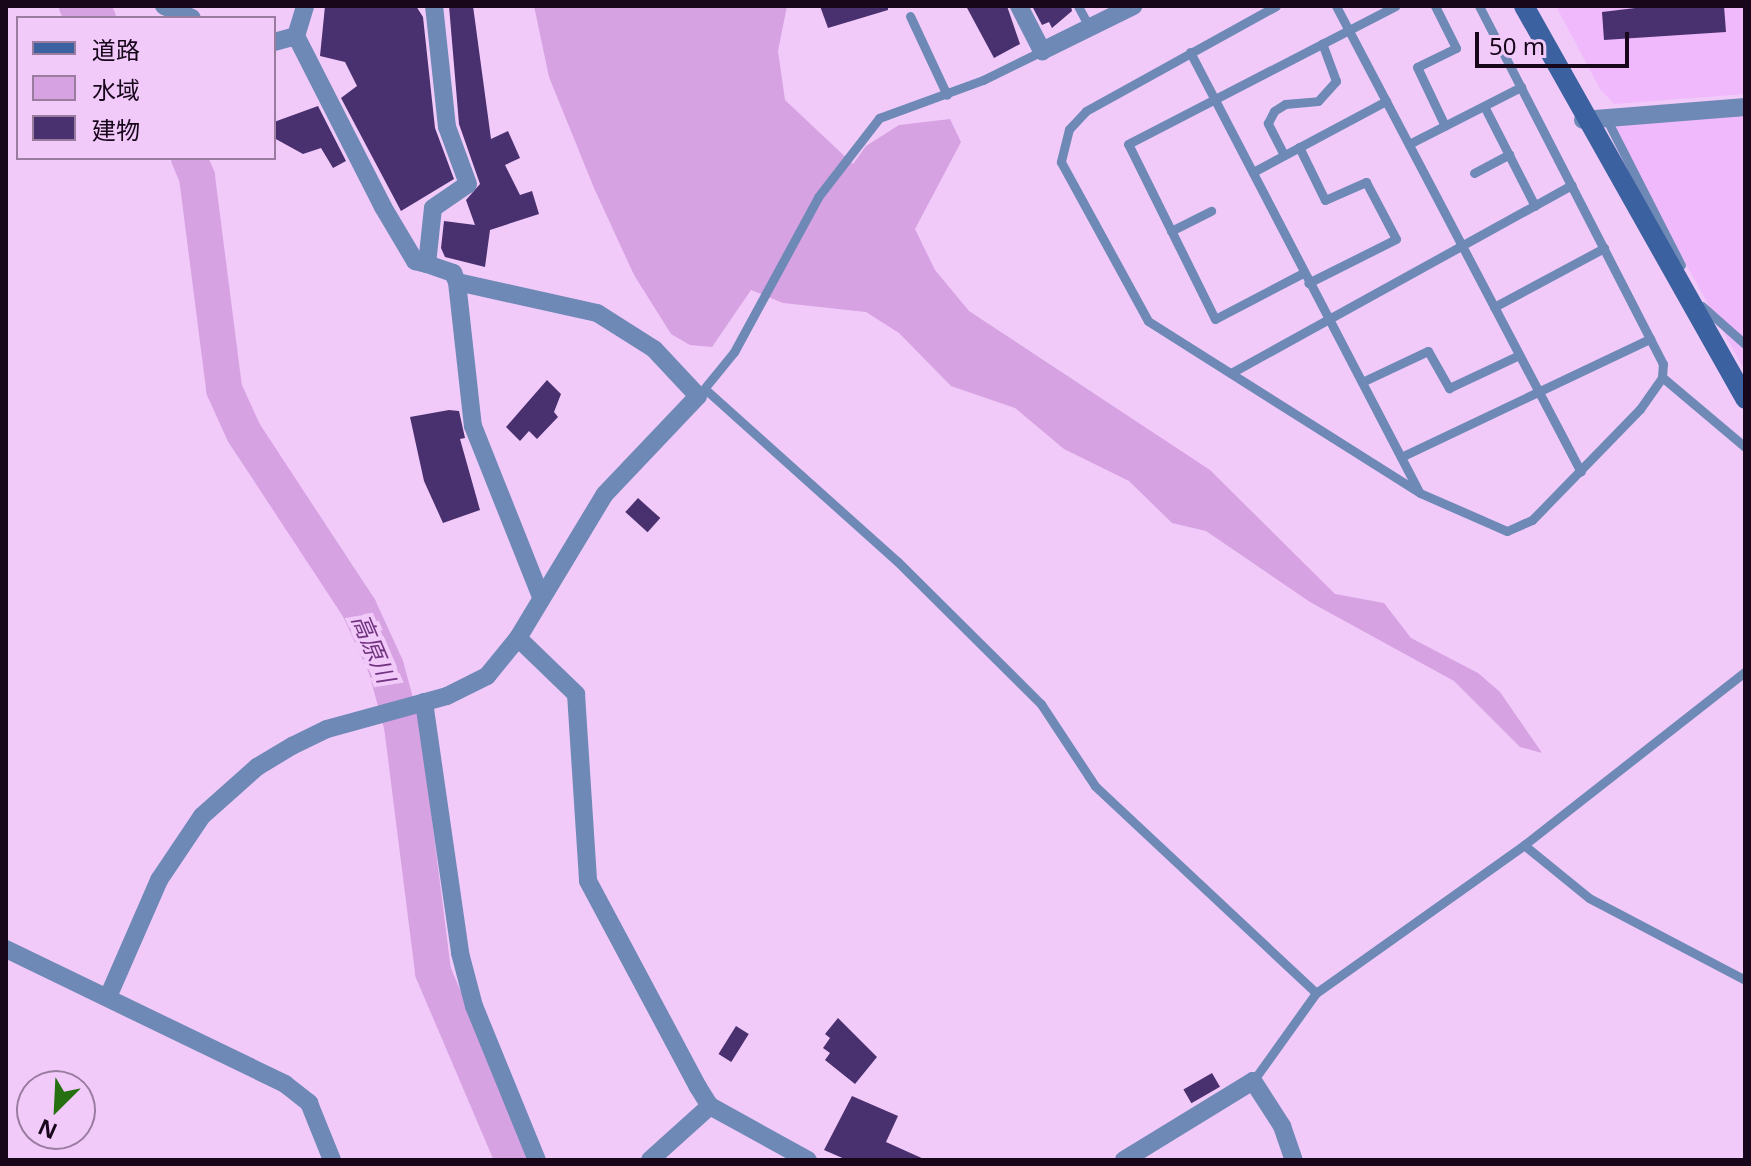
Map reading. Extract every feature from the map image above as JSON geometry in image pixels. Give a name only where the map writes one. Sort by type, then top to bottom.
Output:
[{"type":"street","points":[[305,6],[296,36],[383,207],[415,261],[453,273],[457,282],[473,426],[541,597]]},
{"type":"street","points":[[427,264],[433,208],[468,184],[447,127],[434,6]]},
{"type":"street","points":[[1019,6],[1042,51],[1133,6]]},
{"type":"street","points":[[1524,6],[1583,120],[1745,399]]},
{"type":"street","points":[[170,7],[188,16]]},
{"type":"street","points":[[276,41],[296,36]]},
{"type":"street","points":[[1583,120],[1745,107]]},
{"type":"street","points":[[108,997],[164,870],[202,816],[257,767],[327,729],[424,702],[487,676],[518,638],[605,494],[701,392],[654,349],[597,313],[457,282]]},
{"type":"street","points":[[518,638],[576,694],[588,881],[710,1106],[808,1160]]},
{"type":"street","points":[[424,702],[460,953],[474,1006],[537,1160]]},
{"type":"street","points":[[6,949],[285,1084],[309,1103],[332,1160]]},
{"type":"street","points":[[1124,1160],[1253,1081],[1282,1126],[1294,1160]]},
{"type":"street","points":[[650,1160],[710,1106]]},
{"type":"lane","points":[[1078,6],[1089,27]]},
{"type":"lane","points":[[1276,6],[1086,111],[1069,129],[1061,162],[1148,321],[1420,493],[1507,531],[1532,520],[1581,472],[1662,377]]},
{"type":"lane","points":[[1336,6],[1581,472]]},
{"type":"lane","points":[[1303,273],[1215,319],[1128,144],[1395,6]]},
{"type":"lane","points":[[1435,6],[1456,48],[1417,67],[1445,126]]},
{"type":"lane","points":[[1479,6],[1650,339],[1662,377],[1745,447]]},
{"type":"lane","points":[[910,16],[947,95]]},
{"type":"lane","points":[[1284,155],[1268,123],[1285,104],[1328,95],[1336,81],[1322,43]]},
{"type":"lane","points":[[1042,51],[947,95],[879,118],[840,163],[734,352],[701,392],[953,617],[1041,704],[1095,786],[1316,993]]},
{"type":"lane","points":[[1190,52],[1420,493]]},
{"type":"lane","points":[[1409,144],[1521,87]]},
{"type":"lane","points":[[1253,172],[1386,101]]},
{"type":"lane","points":[[1484,106],[1535,206]]},
{"type":"lane","points":[[1606,118],[1703,309],[1745,344]]},
{"type":"lane","points":[[1299,147],[1325,200],[1366,182],[1396,239],[1308,283]]},
{"type":"lane","points":[[1474,173],[1509,154]]},
{"type":"lane","points":[[1231,373],[1571,185]]},
{"type":"lane","points":[[1171,231],[1211,211]]},
{"type":"lane","points":[[1494,307],[1604,248]]},
{"type":"lane","points":[[1401,457],[1650,339]]},
{"type":"lane","points":[[1362,382],[1428,351],[1449,388],[1519,355]]},
{"type":"lane","points":[[1253,1081],[1316,993],[1524,845],[1745,672]]},
{"type":"lane","points":[[1524,845],[1589,898],[1745,980]]},
{"type":"shaded area","points":[[1556,6],[1745,6],[1745,94],[1614,104],[1600,89]]},
{"type":"shaded area","points":[[1745,114],[1745,371],[1614,134],[1618,123]]},
{"type":"water","points":[[534,6],[787,6],[778,51],[785,100],[853,164],[866,146],[899,125],[950,119],[961,142],[915,229],[935,270],[969,311],[1210,470],[1335,594],[1384,603],[1411,638],[1478,673],[1500,692],[1542,753],[1520,747],[1454,681],[1310,602],[1206,531],[1172,523],[1129,481],[1064,449],[1015,408],[951,386],[899,333],[866,312],[783,303],[751,290],[712,347],[690,345],[671,334],[634,275],[594,188],[549,77]]},
{"type":"building","points":[[325,6],[416,6],[423,17],[435,128],[454,179],[401,211],[341,98],[357,86],[345,62],[320,56]]},
{"type":"building","points":[[449,6],[473,6],[491,139],[508,131],[520,158],[505,165],[520,195],[532,191],[539,214],[490,230],[485,267],[445,257],[441,248],[444,221],[475,225],[466,200],[480,184],[459,124]]},
{"type":"building","points":[[820,6],[888,6],[888,10],[828,28]]},
{"type":"building","points":[[966,6],[1007,6],[1020,44],[994,58]]},
{"type":"building","points":[[1032,6],[1071,6],[1072,11],[1052,28],[1049,22],[1042,25]]},
{"type":"building","points":[[1652,6],[1724,6],[1726,32],[1604,40],[1602,12]]},
{"type":"building","points":[[318,106],[346,161],[333,168],[321,148],[303,154],[276,139],[276,121]]},
{"type":"building","points":[[547,380],[561,394],[554,412],[558,417],[537,439],[529,431],[520,441],[506,427]]},
{"type":"building","points":[[459,411],[465,438],[460,439],[480,510],[443,523],[424,481],[410,417]]},
{"type":"building","points":[[638,498],[660,518],[648,532],[625,512]]},
{"type":"building","points":[[838,1018],[877,1057],[855,1084],[825,1060],[830,1053],[823,1048],[830,1038],[825,1034]]},
{"type":"building","points":[[736,1026],[749,1034],[731,1062],[719,1054]]},
{"type":"building","points":[[1212,1073],[1220,1087],[1191,1103],[1183,1090]]},
{"type":"building","points":[[852,1096],[898,1116],[886,1142],[926,1160],[847,1160],[824,1150]]},
{"type":"waterway","name":"高原川","points":[[77,6],[94,16]]},
{"type":"waterway","name":"高原川","points":[[190,160],[197,177],[224,389],[244,433],[359,608],[386,667],[402,726],[433,972],[513,1160]]}]
